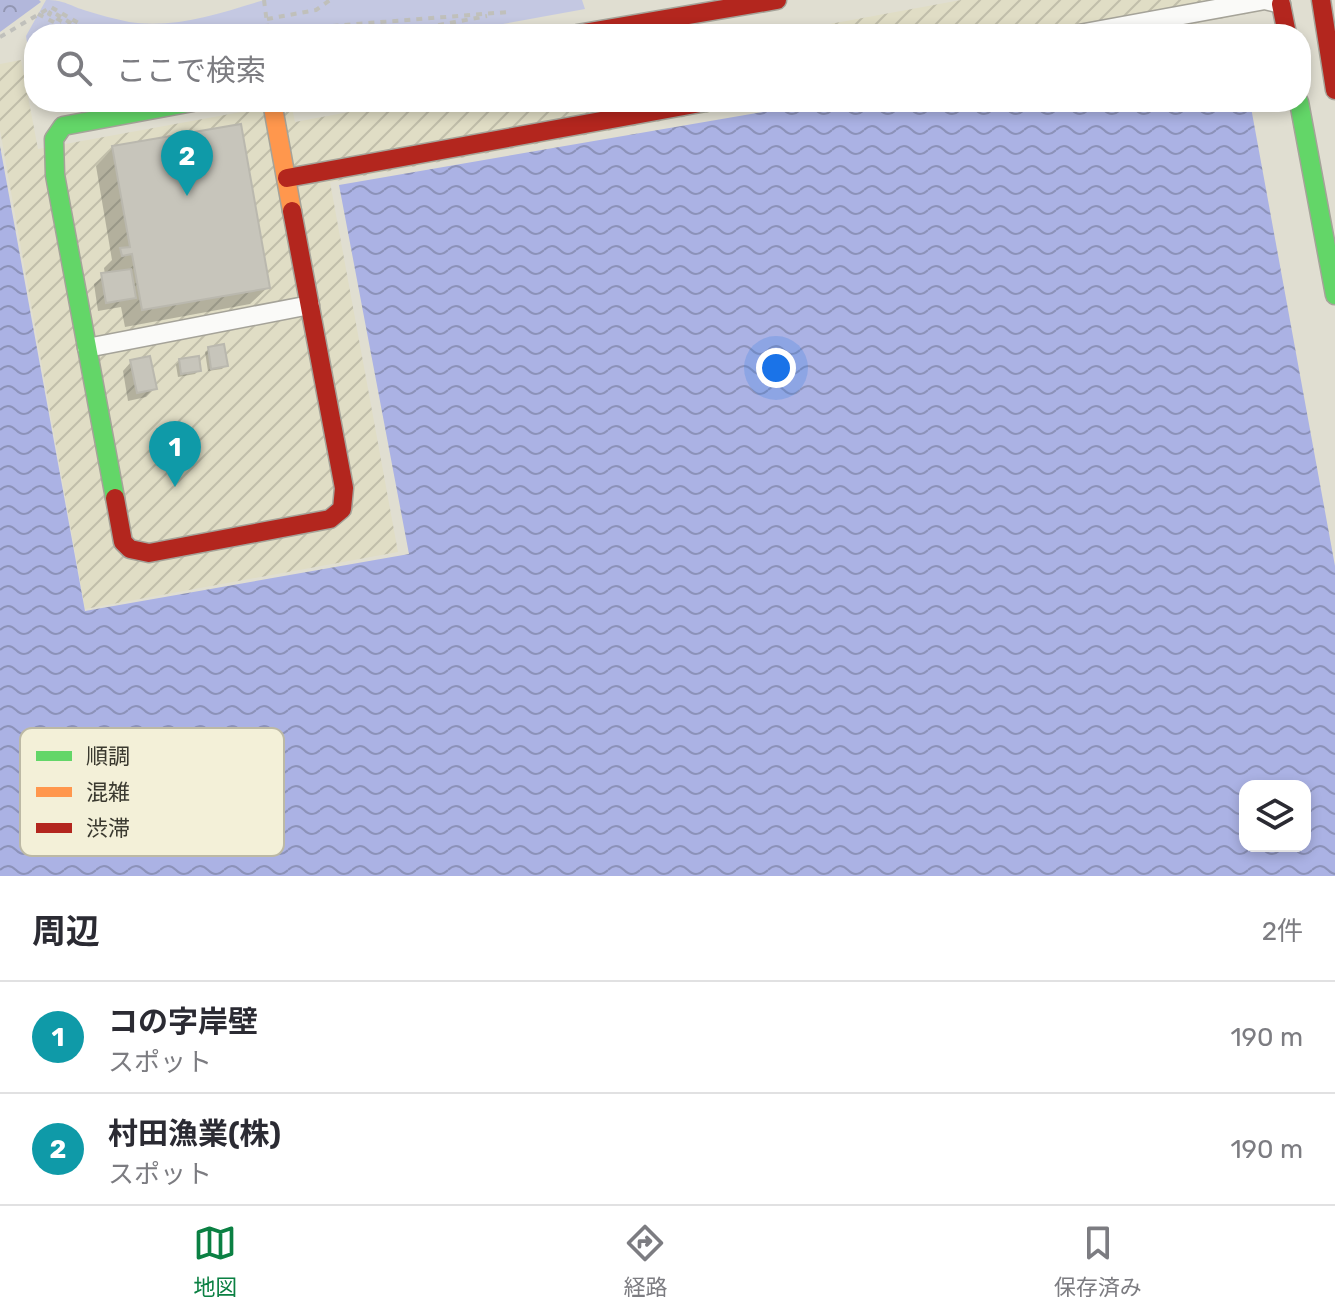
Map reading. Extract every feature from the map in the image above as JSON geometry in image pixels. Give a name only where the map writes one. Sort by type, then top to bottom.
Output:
[{"type":"street","points":[[635,24],[773,0]]},
{"type":"street","points":[[1134,24],[1265,0],[1281,4],[1285,24]]},
{"type":"street","points":[[1321,0],[1335,90]]},
{"type":"street","points":[[139,112],[63,126],[54,139],[55,175],[123,542],[130,549],[149,553],[330,519],[342,509],[344,488],[274,112]]},
{"type":"street","points":[[287,178],[651,112]]},
{"type":"street","points":[[1301,112],[1335,295]]},
{"type":"street","points":[[87,348],[310,305]]},
{"type":"path","points":[[264,0],[267,24]]},
{"type":"path","points":[[267,19],[316,10],[330,0]]},
{"type":"path","points":[[0,37],[51,7],[80,24]]},
{"type":"path","points":[[66,24],[49,14],[51,11],[68,24]]},
{"type":"path","points":[[356,24],[508,12],[444,24]]},
{"type":"path","points":[[38,14],[55,24]]},
{"type":"shaded area","points":[[46,0],[63,2],[118,20],[146,24],[33,24]]},
{"type":"shaded area","points":[[264,0],[582,0],[585,9],[503,24],[146,24],[181,22]]},
{"type":"shaded area","points":[[961,0],[1260,0],[1262,11],[1192,24],[830,24]]},
{"type":"shaded area","points":[[21,60],[24,112],[31,112],[38,149],[242,112],[293,112],[295,122],[349,112],[712,112],[330,182],[398,552],[85,609],[0,130],[0,64]]},
{"type":"green space","points":[[0,0],[39,0],[41,2],[0,32]]},
{"type":"water","points":[[762,112],[1252,112],[1335,566],[1335,876],[0,876],[0,146],[85,611],[409,554],[339,185]]},
{"type":"building","points":[[241,124],[270,288],[142,310],[132,254],[122,256],[120,248],[130,247],[112,146]]},
{"type":"building","points":[[131,269],[136,298],[106,303],[101,273]]},
{"type":"building","points":[[224,344],[228,366],[211,369],[208,347]]},
{"type":"building","points":[[150,356],[157,389],[137,393],[130,360]]},
{"type":"building","points":[[199,356],[201,371],[181,374],[179,359]]},
{"type":"traffic: fast","points":[[115,498],[55,175],[54,139],[63,126],[139,112]]},
{"type":"traffic: fast","points":[[1301,112],[1335,295]]},
{"type":"traffic: slow","points":[[274,112],[292,211]]},
{"type":"traffic: jam","points":[[636,24],[777,0]]},
{"type":"traffic: jam","points":[[1321,0],[1335,90]]},
{"type":"traffic: jam","points":[[1281,4],[1285,24]]},
{"type":"traffic: jam","points":[[287,178],[651,112]]},
{"type":"traffic: jam","points":[[115,498],[123,542],[130,549],[149,553],[330,519],[342,509],[344,488],[292,211]]},
{"type":"place","name":"村田漁業(株)","points":[[187,196]]},
{"type":"place","name":"コの字岸壁","points":[[175,487]]}]
